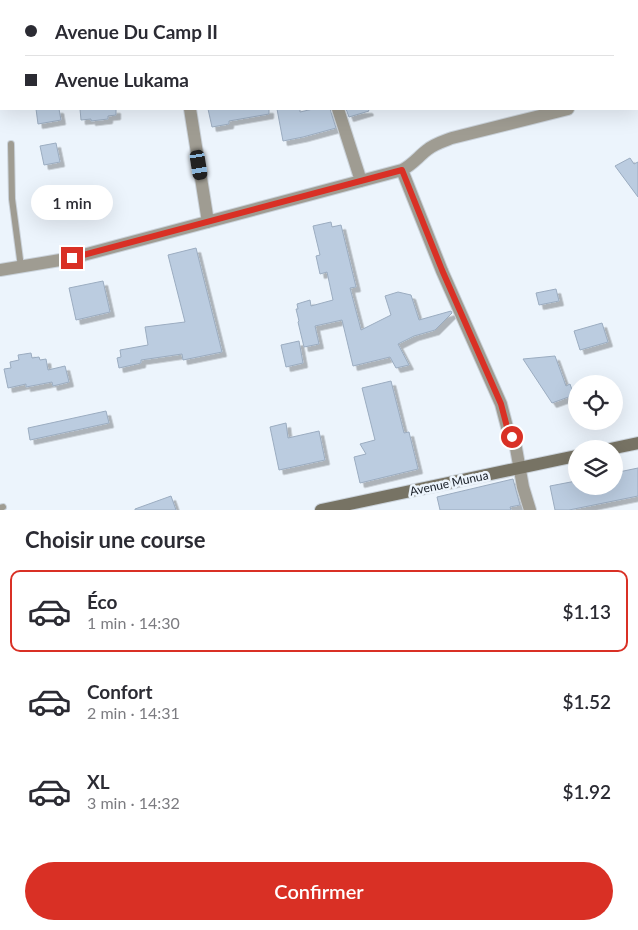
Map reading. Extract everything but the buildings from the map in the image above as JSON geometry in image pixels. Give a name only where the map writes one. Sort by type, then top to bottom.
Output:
[{"type":"main road","points":[[623,446],[638,443]]},
{"type":"main road","name":"Avenue Munua","points":[[321,510],[568,458]]},
{"type":"street","points":[[190,110],[208,222]]},
{"type":"street","points":[[338,110],[361,181]]},
{"type":"street","points":[[0,270],[72,258],[402,170],[438,143],[522,114],[559,110]]},
{"type":"street","points":[[402,170],[442,270],[501,404],[507,427],[516,448],[523,487],[530,510]]},
{"type":"lane","points":[[11,144],[12,199],[21,267]]},
{"type":"route","points":[[72,258],[402,170],[442,270],[501,404],[507,427],[512,437]]}]
